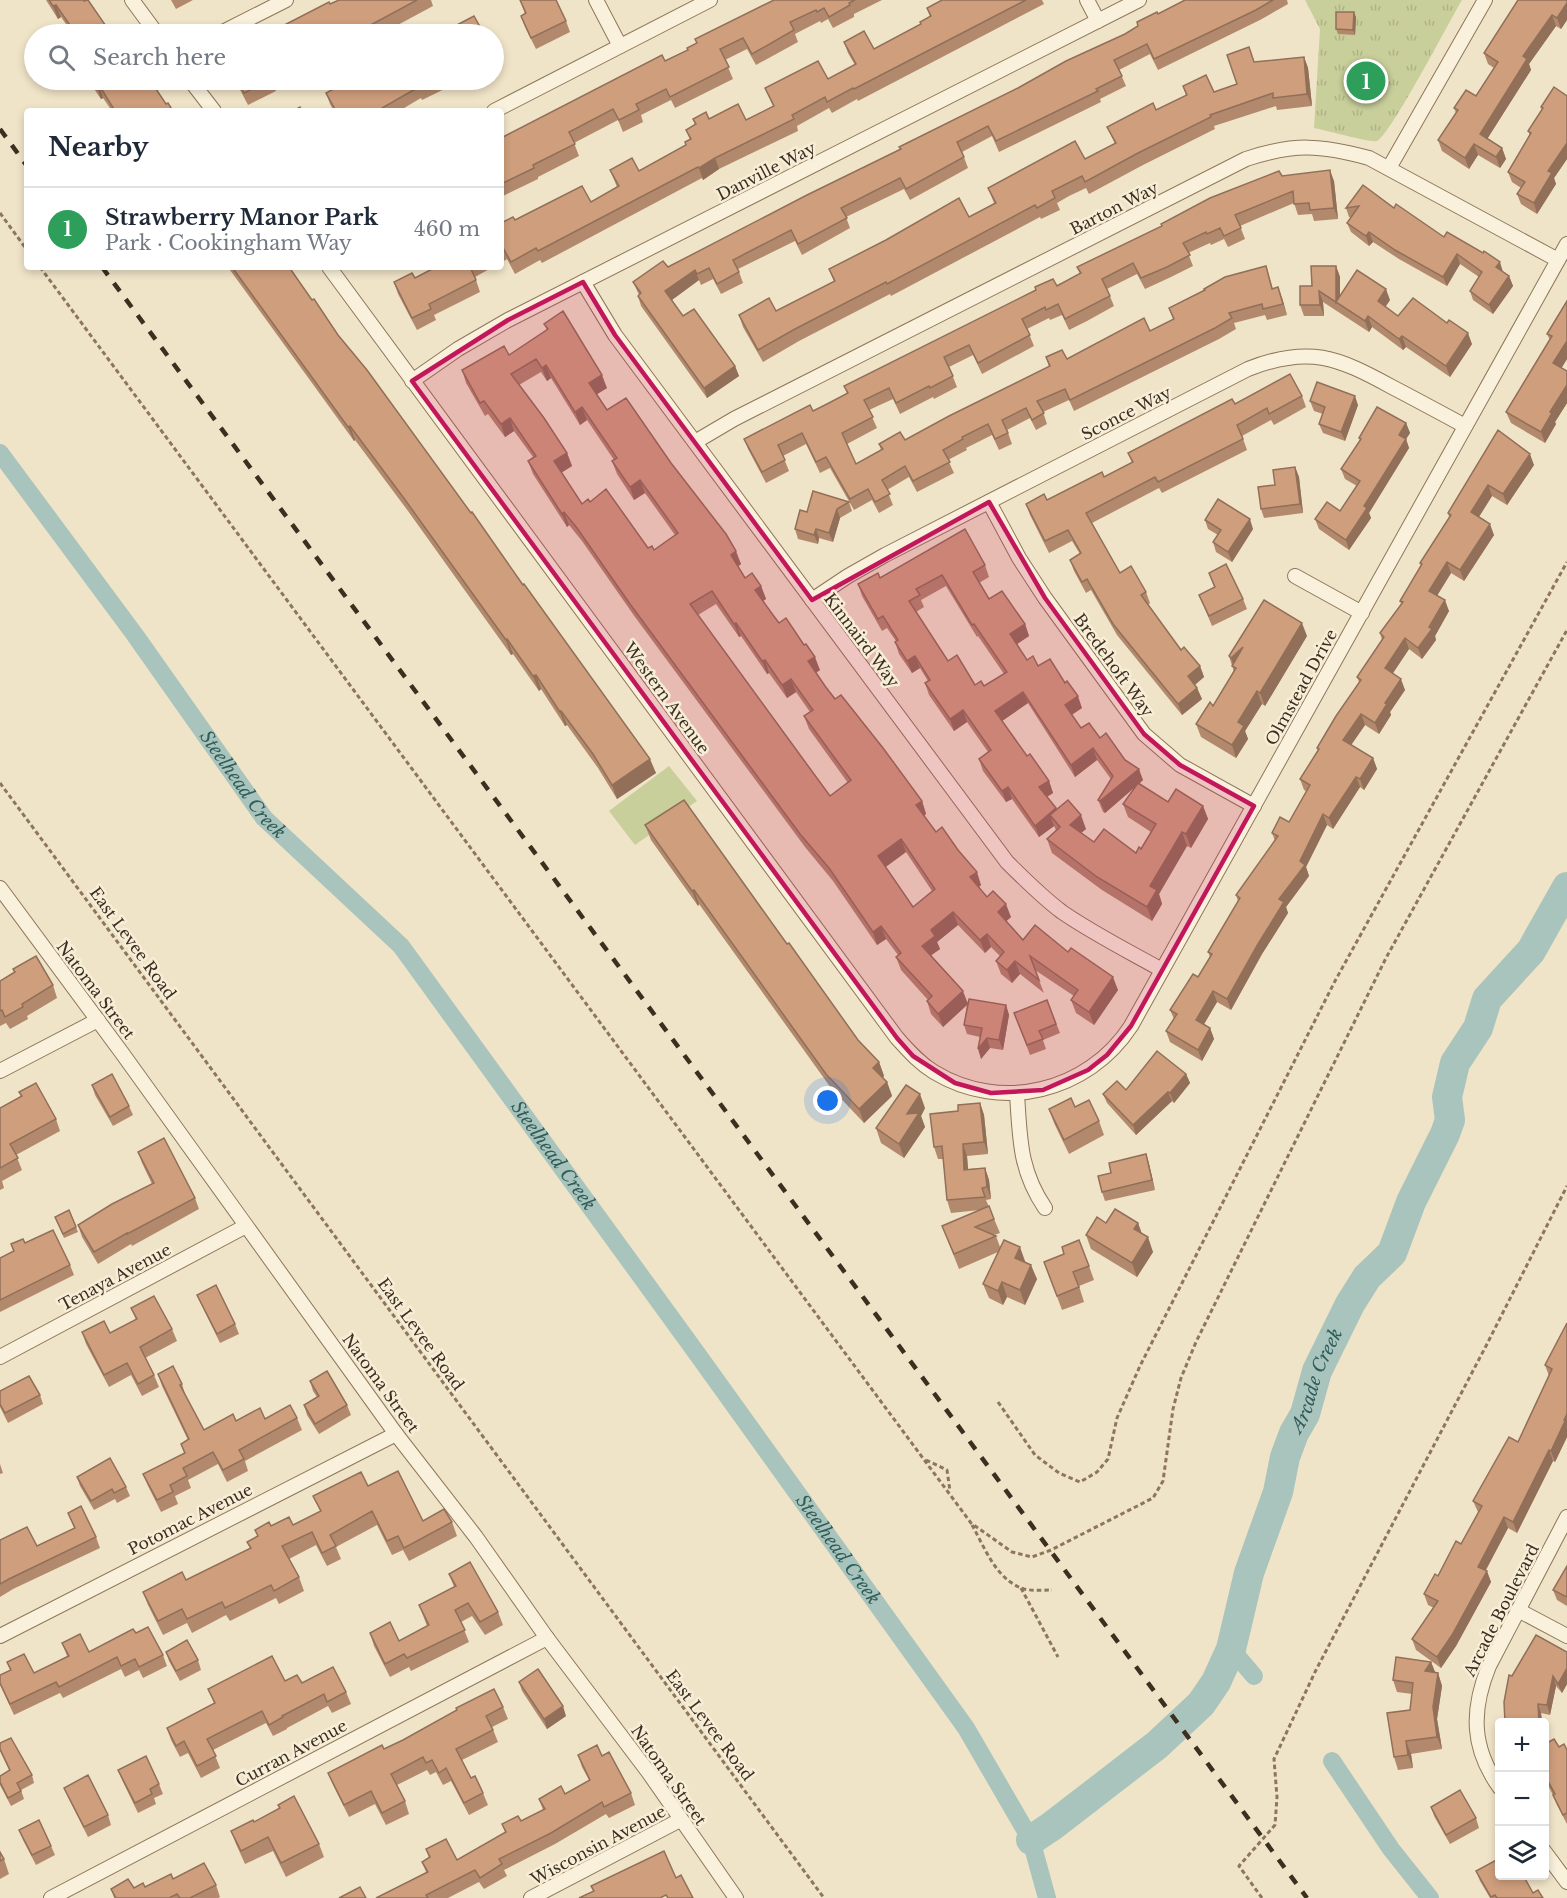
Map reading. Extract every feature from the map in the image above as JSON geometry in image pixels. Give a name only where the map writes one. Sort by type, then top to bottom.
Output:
[{"type":"street","points":[[132,0],[150,24]]},
{"type":"street","points":[[239,24],[286,0]]},
{"type":"street","points":[[596,0],[620,46]]},
{"type":"street","points":[[500,108],[710,0]]},
{"type":"street","points":[[1087,0],[1098,21]]},
{"type":"street","name":"Danville Way","points":[[412,381],[458,349],[498,326],[1139,0]]},
{"type":"street","points":[[1389,168],[1485,0]]},
{"type":"street","points":[[198,90],[212,108]]},
{"type":"street","name":"Barton Way","points":[[695,442],[734,419],[1246,159],[1291,148],[1314,147],[1347,152],[1369,159],[1558,260]]},
{"type":"street","name":"Olmstead Drive","points":[[1017,1094],[1043,1090],[1066,1082],[1088,1070],[1107,1055],[1131,1026],[1567,244]]},
{"type":"street","name":"Western Avenue","points":[[330,270],[897,1038],[913,1056],[933,1071],[955,1083],[991,1093],[1017,1094]]},
{"type":"street","name":"Kinnaird Way","points":[[583,282],[615,335],[1007,862],[1032,888],[1060,910],[1090,930],[1162,970]]},
{"type":"street","name":"Sconce Way","points":[[812,600],[875,561],[989,502],[1248,369],[1283,357],[1322,357],[1347,363],[1466,426]]},
{"type":"street","name":"Bredehoft Way","points":[[989,502],[1019,558],[1045,598],[1144,734],[1180,765],[1254,806]]},
{"type":"street","points":[[1295,576],[1362,613]]},
{"type":"street","name":"Natoma Street","points":[[0,888],[312,1314],[396,1434],[476,1537],[547,1638],[649,1773],[736,1898]]},
{"type":"street","points":[[0,1071],[98,1020]]},
{"type":"street","points":[[1017,1094],[1022,1159],[1031,1185],[1045,1208]]},
{"type":"street","name":"Tenaya Avenue","points":[[0,1357],[246,1226]]},
{"type":"street","name":"Potomac Avenue","points":[[0,1636],[396,1434]]},
{"type":"street","name":"Arcade Boulevard","points":[[1495,1779],[1483,1759],[1477,1736],[1476,1712],[1480,1688],[1489,1666],[1567,1517]]},
{"type":"street","points":[[1518,1610],[1567,1636]]},
{"type":"street","name":"Curran Avenue","points":[[51,1898],[547,1638]]},
{"type":"street","name":"Wisconsin Avenue","points":[[531,1898],[681,1820]]},
{"type":"street","points":[[1549,1857],[1567,1882]]},
{"type":"path","points":[[0,213],[24,246]]},
{"type":"path","points":[[42,270],[925,1459],[971,1523],[996,1567],[1012,1584],[1021,1588],[1052,1590]]},
{"type":"path","points":[[998,1402],[1035,1455],[1059,1473],[1080,1482],[1097,1472],[1108,1459],[1117,1418],[1140,1366],[1335,981],[1567,562]]},
{"type":"path","points":[[971,1523],[1012,1552],[1032,1557],[1051,1550],[1153,1498],[1163,1481],[1173,1409],[1181,1378],[1196,1342],[1386,958],[1567,630]]},
{"type":"path","name":"East Levee Road","points":[[0,783],[824,1898]]},
{"type":"path","points":[[1262,1898],[1239,1866],[1275,1825],[1277,1797],[1274,1759],[1316,1670],[1567,1186]]},
{"type":"path","points":[[925,1459],[947,1470],[950,1494]]},
{"type":"path","points":[[1021,1588],[1058,1657]]},
{"type":"highlighted area","points":[[583,282],[615,335],[812,600],[989,502],[1045,598],[1144,734],[1180,765],[1254,806],[1131,1026],[1107,1055],[1088,1070],[1043,1090],[991,1093],[955,1083],[913,1056],[897,1038],[412,381],[508,320]]},
{"type":"green space","points":[[1305,0],[1462,0],[1394,120],[1377,141],[1314,128],[1320,29]]},
{"type":"green space","points":[[669,766],[697,801],[635,845],[609,811]]},
{"type":"building","points":[[49,0],[88,0],[104,24],[69,24],[56,5],[53,6]]},
{"type":"building","points":[[339,0],[417,0],[373,24],[286,24],[329,2],[330,4]]},
{"type":"building","points":[[520,0],[556,0],[566,21],[531,38],[521,16],[526,13]]},
{"type":"building","points":[[774,0],[855,0],[829,17],[824,8],[790,22],[794,30],[752,54],[743,38],[720,49],[729,67],[670,97],[666,89],[636,104],[639,110],[619,120],[613,109],[569,132],[575,144],[504,183],[504,136],[662,55],[665,61],[688,50],[687,48],[697,43],[695,39]]},
{"type":"building","points":[[942,0],[1026,0],[854,89],[827,102],[825,97],[792,115],[794,119],[538,251],[536,248],[511,262],[504,250],[504,222],[513,217],[515,220],[582,186],[591,202],[619,186],[610,170],[632,158],[639,171],[686,145],[685,142],[691,139],[686,130],[696,124],[693,119],[706,112],[709,119],[738,104],[746,120],[774,106],[765,88],[818,61],[828,79],[856,64],[844,42],[864,31],[874,49],[921,24],[920,22],[931,16],[927,8]]},
{"type":"building","points":[[1185,0],[1273,0],[1154,59],[1147,44],[1114,60],[1122,76],[1096,89],[1098,91],[996,141],[988,126],[957,142],[964,157],[906,189],[900,178],[841,208],[847,218],[798,244],[791,230],[733,260],[739,272],[717,284],[709,268],[697,274],[695,270],[665,291],[683,316],[694,309],[735,366],[704,388],[638,296],[641,293],[633,282],[663,261],[668,267],[901,149],[899,147],[1018,88],[1066,61],[1125,34],[1138,26],[1137,22]]},
{"type":"building","points":[[1518,0],[1567,0],[1567,3],[1557,18],[1552,15],[1523,56],[1527,59],[1480,134],[1502,148],[1496,157],[1474,144],[1465,158],[1438,140],[1458,110],[1454,108],[1466,90],[1476,96],[1498,62],[1484,53]]},
{"type":"building","points":[[1336,12],[1354,12],[1353,30],[1336,29]]},
{"type":"building","points":[[474,16],[478,24],[459,24]]},
{"type":"building","points":[[1249,47],[1254,62],[1304,57],[1307,94],[1273,98],[1273,93],[1210,115],[1211,117],[1085,182],[1082,176],[1052,191],[1055,198],[1037,208],[1035,205],[758,350],[739,315],[769,298],[776,311],[835,281],[829,269],[886,240],[959,198],[969,217],[996,203],[988,188],[1075,141],[1085,159],[1116,143],[1107,127],[1153,103],[1156,110],[1187,95],[1183,86],[1206,75],[1214,92],[1237,84],[1227,55]]},
{"type":"building","points":[[1554,87],[1567,96],[1567,143],[1548,171],[1552,173],[1534,203],[1517,194],[1525,182],[1508,172],[1531,133],[1528,131]]},
{"type":"building","points":[[102,90],[157,90],[171,108],[113,108]]},
{"type":"building","points":[[332,90],[414,90],[382,108],[334,108],[326,93]]},
{"type":"building","points":[[1330,170],[1334,208],[1310,210],[1309,203],[1294,204],[1293,191],[1235,215],[1241,228],[1224,236],[1220,228],[1183,243],[1190,255],[1167,267],[1141,278],[1133,263],[1102,279],[1110,296],[1065,319],[1058,304],[1046,310],[1045,307],[1022,319],[1030,335],[978,363],[969,345],[944,357],[953,376],[930,388],[929,386],[896,403],[889,388],[864,400],[873,417],[842,433],[856,464],[883,449],[879,444],[900,432],[905,440],[1050,366],[1046,357],[1062,350],[1067,359],[1144,318],[1150,331],[1174,319],[1169,308],[1225,277],[1266,266],[1272,289],[1278,287],[1283,304],[1263,309],[1262,304],[1229,313],[1232,318],[1215,328],[1070,400],[1065,389],[1037,401],[1044,413],[1032,420],[1026,408],[1002,420],[1008,433],[995,439],[988,424],[943,450],[950,462],[913,481],[905,466],[882,480],[890,494],[875,502],[868,489],[850,499],[826,457],[816,462],[802,433],[778,445],[785,460],[762,472],[744,439],[810,405],[813,411],[827,404],[848,393],[844,386],[1036,290],[1035,287],[1053,279],[1057,286],[1081,273],[1077,267],[1162,226],[1161,224],[1210,198],[1279,171],[1282,176]]},
{"type":"building","points":[[1363,185],[1394,208],[1396,204],[1444,237],[1447,232],[1500,262],[1496,267],[1509,276],[1489,305],[1470,291],[1482,272],[1457,254],[1443,277],[1395,250],[1369,232],[1366,236],[1347,223],[1359,206],[1346,208]]},
{"type":"building","points":[[1311,266],[1336,266],[1336,302],[1357,270],[1386,289],[1378,301],[1398,316],[1413,298],[1447,323],[1449,320],[1468,333],[1446,366],[1402,336],[1399,339],[1368,316],[1365,321],[1319,291],[1320,305],[1300,305],[1300,286],[1312,286]]},
{"type":"building","points":[[234,270],[291,270],[472,512],[650,759],[612,785],[593,754],[560,712],[536,675],[533,676],[403,497],[350,426],[348,427]]},
{"type":"building","points":[[430,270],[471,270],[476,280],[429,304],[431,309],[412,318],[394,282],[412,273],[415,278]]},
{"type":"building","points":[[1567,301],[1567,341],[1553,363],[1567,371],[1567,385],[1550,412],[1552,413],[1541,432],[1506,412],[1552,336],[1547,334]]},
{"type":"building","points":[[563,311],[602,375],[589,383],[607,410],[626,398],[671,463],[726,534],[736,551],[731,555],[745,578],[752,573],[761,586],[755,590],[779,623],[786,618],[815,657],[808,661],[825,686],[835,699],[841,695],[883,748],[922,801],[916,805],[936,832],[942,827],[977,872],[970,877],[987,897],[993,891],[1006,904],[998,912],[1023,940],[1035,925],[1068,952],[1071,948],[1113,977],[1089,1012],[1071,1000],[1078,990],[1030,956],[1039,980],[1015,961],[1007,970],[996,961],[1004,952],[987,934],[980,940],[953,912],[931,930],[935,936],[922,946],[963,991],[938,1014],[927,1001],[932,996],[896,957],[901,953],[881,926],[873,932],[829,868],[800,834],[630,604],[577,528],[564,512],[562,514],[528,461],[536,456],[510,418],[501,424],[484,401],[480,403],[462,370],[504,346],[509,355],[548,329],[544,324]],"holes":[[[536,359],[542,368],[546,365],[575,412],[582,407],[617,458],[612,461],[630,487],[640,480],[678,533],[654,550],[652,546],[648,548],[606,489],[590,502],[588,499],[582,504],[554,461],[567,453],[511,374]],[[712,591],[734,624],[736,623],[782,685],[791,679],[813,710],[804,716],[851,780],[830,796],[690,604]],[[901,839],[935,889],[913,907],[878,856]]]},
{"type":"building","points":[[1290,374],[1302,396],[1269,414],[1267,408],[1237,425],[1243,439],[1158,482],[1155,477],[1086,513],[1120,573],[1131,566],[1146,592],[1141,595],[1181,650],[1184,647],[1200,666],[1188,676],[1197,688],[1178,704],[1113,624],[1087,579],[1082,582],[1070,560],[1081,553],[1068,530],[1045,541],[1026,504],[1044,494],[1047,500],[1102,472],[1104,477],[1133,462],[1128,453],[1232,399],[1235,404]]},
{"type":"building","points":[[1317,382],[1355,396],[1341,432],[1319,424],[1325,407],[1310,401]]},
{"type":"building","points":[[1377,407],[1406,423],[1399,435],[1406,439],[1364,506],[1367,508],[1346,540],[1315,519],[1327,502],[1340,511],[1360,481],[1341,469],[1361,439],[1359,438]]},
{"type":"building","points":[[1498,430],[1530,454],[1503,494],[1488,485],[1471,512],[1490,524],[1460,570],[1447,562],[1429,591],[1445,600],[1429,627],[1432,629],[1418,648],[1405,638],[1385,668],[1401,679],[1385,703],[1387,704],[1375,723],[1361,714],[1343,740],[1373,758],[1360,779],[1356,777],[1329,818],[1323,814],[1300,861],[1305,865],[1279,899],[1284,902],[1227,999],[1213,991],[1196,1020],[1210,1028],[1198,1050],[1166,1031],[1177,1014],[1170,1010],[1193,974],[1198,977],[1212,954],[1208,952],[1240,898],[1236,895],[1278,836],[1272,833],[1280,817],[1289,822],[1310,785],[1300,779],[1336,716],[1361,680],[1357,677],[1384,637],[1380,633],[1403,602],[1400,601],[1422,564],[1420,563],[1451,515],[1448,513]]},
{"type":"building","points":[[1295,467],[1300,504],[1261,509],[1258,487],[1275,485],[1273,470]]},
{"type":"building","points":[[813,491],[849,502],[837,509],[829,533],[816,529],[814,535],[795,529],[800,510],[807,512]]},
{"type":"building","points":[[1218,499],[1250,519],[1228,552],[1213,542],[1221,530],[1205,520]]},
{"type":"building","points":[[965,529],[985,565],[973,572],[989,599],[1002,591],[1025,624],[1010,634],[1027,660],[1033,656],[1038,666],[1050,659],[1065,683],[1067,681],[1078,696],[1065,705],[1081,728],[1089,723],[1100,738],[1106,733],[1125,760],[1139,769],[1100,801],[1098,800],[1113,776],[1093,748],[1071,765],[1023,692],[995,711],[1027,756],[1030,754],[1049,781],[1039,787],[1056,808],[1035,826],[1008,787],[1002,791],[979,759],[991,750],[963,710],[950,719],[925,683],[930,680],[915,656],[907,661],[895,642],[898,640],[883,616],[878,619],[858,584],[878,573],[880,578]],"holes":[[[942,575],[972,625],[974,624],[1007,672],[984,686],[981,681],[975,685],[957,655],[948,661],[909,601],[920,595],[916,589]]]},
{"type":"building","points":[[1226,564],[1243,599],[1209,616],[1199,595],[1215,587],[1209,573]]},
{"type":"building","points":[[1264,600],[1302,623],[1260,693],[1257,691],[1238,722],[1244,726],[1232,745],[1196,724],[1210,702],[1213,706],[1236,668],[1232,666],[1243,647],[1231,658],[1229,656]]},
{"type":"building","points":[[1138,783],[1168,802],[1176,789],[1203,806],[1186,834],[1182,832],[1150,886],[1157,890],[1147,907],[1097,877],[1047,839],[1060,827],[1050,815],[1068,800],[1081,815],[1070,825],[1094,842],[1104,829],[1136,853],[1139,847],[1141,849],[1156,824],[1123,804]]},
{"type":"building","points":[[684,800],[858,1040],[879,1062],[873,1068],[887,1082],[859,1109],[826,1074],[645,825]]},
{"type":"building","points":[[36,956],[53,985],[5,1017],[2,1010],[0,1011],[0,981],[15,972],[13,969]]},
{"type":"building","points":[[969,999],[1006,1005],[999,1040],[987,1038],[978,1049],[982,1028],[964,1025]]},
{"type":"building","points":[[1047,1000],[1056,1024],[1039,1031],[1043,1039],[1027,1045],[1014,1013]]},
{"type":"building","points":[[1157,1051],[1186,1074],[1170,1093],[1168,1092],[1133,1125],[1103,1094],[1117,1081],[1126,1090]]},
{"type":"building","points":[[112,1074],[129,1106],[110,1117],[92,1085]]},
{"type":"building","points":[[36,1083],[56,1119],[10,1144],[18,1158],[0,1168],[0,1108],[22,1096],[19,1092]]},
{"type":"building","points":[[906,1085],[920,1094],[907,1114],[919,1113],[899,1144],[876,1128]]},
{"type":"building","points":[[1071,1098],[1075,1107],[1089,1100],[1099,1121],[1064,1140],[1049,1109]]},
{"type":"building","points":[[980,1103],[984,1142],[963,1144],[964,1170],[985,1168],[987,1187],[982,1188],[985,1197],[947,1200],[942,1146],[934,1147],[930,1114],[958,1111],[958,1105]]},
{"type":"building","points":[[164,1138],[195,1198],[94,1252],[78,1225],[112,1204],[154,1183],[138,1152]]},
{"type":"building","points":[[1146,1154],[1152,1180],[1102,1192],[1098,1176],[1111,1173],[1109,1163]]},
{"type":"building","points":[[989,1206],[994,1219],[975,1227],[996,1236],[954,1254],[942,1226]]},
{"type":"building","points":[[1115,1209],[1138,1223],[1134,1229],[1148,1237],[1132,1263],[1086,1235],[1097,1217],[1106,1223]]},
{"type":"building","points":[[69,1210],[76,1227],[63,1234],[55,1217]]},
{"type":"building","points":[[53,1230],[70,1265],[0,1300],[0,1258],[14,1251],[11,1244],[23,1239],[25,1243]]},
{"type":"building","points":[[1004,1240],[1020,1247],[1015,1258],[1031,1265],[1020,1290],[1002,1282],[998,1291],[983,1284]]},
{"type":"building","points":[[1079,1240],[1089,1266],[1073,1272],[1079,1287],[1057,1296],[1044,1262],[1064,1254],[1062,1247]]},
{"type":"building","points":[[216,1285],[235,1324],[217,1334],[197,1295]]},
{"type":"building","points":[[154,1296],[172,1329],[140,1347],[154,1375],[138,1384],[127,1363],[104,1375],[82,1332],[104,1321],[110,1333],[137,1319],[131,1308]]},
{"type":"building","points":[[1567,1323],[1567,1414],[1565,1421],[1513,1522],[1504,1517],[1478,1567],[1487,1571],[1452,1635],[1437,1657],[1412,1639],[1438,1601],[1424,1594],[1435,1574],[1438,1576],[1456,1541],[1461,1544],[1482,1506],[1473,1501],[1509,1437],[1518,1442],[1552,1369],[1545,1365]]},
{"type":"building","points":[[173,1366],[182,1384],[180,1385],[204,1430],[233,1414],[236,1421],[260,1408],[265,1419],[290,1405],[297,1418],[239,1450],[244,1459],[223,1470],[213,1452],[183,1468],[187,1476],[170,1485],[173,1492],[157,1500],[143,1474],[185,1453],[181,1444],[189,1439],[158,1374]]},
{"type":"building","points":[[327,1371],[347,1405],[315,1424],[304,1405],[319,1396],[310,1381]]},
{"type":"building","points":[[29,1376],[40,1395],[5,1413],[0,1404],[0,1391]]},
{"type":"building","points":[[110,1458],[126,1487],[114,1493],[112,1489],[91,1501],[77,1477]]},
{"type":"building","points":[[398,1471],[423,1521],[444,1509],[452,1522],[404,1548],[398,1536],[387,1541],[372,1511],[330,1535],[336,1546],[322,1553],[312,1532],[282,1546],[299,1577],[274,1591],[271,1585],[225,1608],[222,1602],[187,1619],[182,1609],[158,1621],[143,1592],[182,1572],[186,1580],[251,1548],[247,1542],[258,1536],[255,1530],[269,1522],[271,1526],[289,1517],[293,1525],[321,1511],[313,1496],[361,1472],[368,1486]]},
{"type":"building","points":[[81,1506],[96,1537],[0,1584],[0,1540],[27,1527],[37,1546],[75,1528],[68,1513]]},
{"type":"building","points":[[470,1562],[498,1612],[480,1622],[468,1603],[455,1610],[465,1630],[407,1658],[404,1654],[385,1664],[370,1633],[390,1622],[399,1641],[429,1625],[419,1605],[456,1586],[449,1574]]},
{"type":"building","points":[[1567,1566],[1567,1597],[1553,1590]]},
{"type":"building","points":[[148,1627],[163,1655],[139,1667],[135,1659],[121,1666],[117,1657],[59,1687],[56,1682],[10,1704],[0,1683],[0,1675],[11,1670],[7,1662],[24,1654],[34,1673],[69,1656],[62,1643],[80,1634],[89,1652],[133,1629],[136,1633]]},
{"type":"building","points":[[1536,1635],[1567,1652],[1567,1668],[1558,1684],[1553,1676],[1547,1705],[1538,1704],[1539,1718],[1505,1718],[1504,1702],[1509,1675],[1512,1676]]},
{"type":"building","points":[[187,1640],[198,1660],[176,1671],[166,1652]]},
{"type":"building","points":[[272,1656],[285,1681],[297,1675],[302,1683],[333,1667],[346,1692],[327,1702],[324,1694],[269,1725],[262,1711],[207,1739],[216,1756],[197,1766],[184,1741],[176,1746],[167,1728],[215,1703],[208,1689]]},
{"type":"building","points":[[1396,1657],[1431,1662],[1425,1671],[1438,1673],[1433,1707],[1437,1737],[1406,1741],[1408,1755],[1394,1757],[1387,1713],[1410,1710],[1413,1683],[1393,1680]]},
{"type":"building","points":[[538,1669],[563,1706],[544,1719],[519,1682]]},
{"type":"building","points":[[494,1689],[503,1707],[486,1716],[493,1730],[456,1749],[471,1778],[475,1776],[483,1793],[464,1803],[446,1768],[439,1773],[432,1760],[426,1763],[423,1757],[391,1774],[405,1801],[382,1813],[371,1791],[344,1805],[328,1773],[382,1745],[384,1749],[403,1740],[457,1710],[456,1708]]},
{"type":"building","points":[[11,1738],[32,1775],[17,1783],[21,1791],[8,1798],[0,1782],[0,1776],[10,1770],[0,1749],[0,1743]]},
{"type":"building","points":[[1554,1739],[1559,1747],[1564,1744],[1567,1750],[1567,1813],[1563,1815],[1549,1783],[1549,1742]]},
{"type":"building","points":[[597,1745],[602,1756],[609,1752],[631,1793],[604,1807],[602,1802],[551,1833],[499,1859],[502,1864],[480,1878],[475,1870],[426,1895],[428,1898],[376,1898],[428,1872],[422,1862],[430,1857],[426,1849],[446,1839],[457,1860],[506,1832],[502,1824],[518,1816],[521,1821],[545,1809],[539,1799],[561,1786],[565,1794],[590,1780],[578,1755]]},
{"type":"building","points":[[146,1756],[159,1784],[150,1789],[152,1794],[135,1803],[118,1770]]},
{"type":"building","points":[[88,1775],[108,1815],[84,1827],[64,1788]]},
{"type":"building","points":[[1460,1790],[1476,1818],[1446,1835],[1431,1807]]},
{"type":"building","points":[[294,1796],[319,1844],[281,1863],[268,1837],[241,1851],[231,1831],[280,1808],[278,1805]]},
{"type":"building","points":[[39,1820],[51,1846],[32,1855],[19,1830]]},
{"type":"building","points":[[664,1851],[676,1878],[681,1875],[693,1898],[668,1898],[666,1895],[660,1898],[579,1898],[594,1891],[591,1886]]},
{"type":"building","points":[[1495,1861],[1495,1880],[1526,1880],[1533,1893],[1538,1890],[1543,1898],[1497,1898],[1495,1895],[1491,1897],[1476,1871]]},
{"type":"building","points":[[204,1863],[216,1885],[190,1898],[180,1898],[177,1894],[169,1898],[116,1898],[111,1889],[128,1879],[134,1888],[143,1883],[145,1887],[171,1874],[173,1879]]},
{"type":"building","points":[[360,1887],[366,1898],[339,1898]]},
{"type":"waterway","name":"Steelhead Creek","points":[[0,453],[135,635],[264,818],[401,946],[698,1355],[966,1728],[1031,1840],[1047,1898]]},
{"type":"waterway","name":"Arcade Creek","points":[[1031,1840],[1157,1745],[1201,1704],[1216,1682],[1231,1649],[1249,1573],[1278,1492],[1285,1457],[1294,1433],[1305,1414],[1317,1371],[1350,1304],[1367,1277],[1392,1253],[1411,1202],[1445,1134],[1450,1120],[1447,1097],[1455,1063],[1478,1028],[1487,999],[1531,951],[1567,887]]},
{"type":"waterway","points":[[1231,1649],[1254,1676]]},
{"type":"waterway","points":[[1332,1761],[1391,1849],[1430,1898]]},
{"type":"railway","points":[[0,129],[24,162]]},
{"type":"railway","points":[[104,270],[1307,1898]]},
{"type":"place","name":"Strawberry Manor Park","points":[[1366,81]]}]
